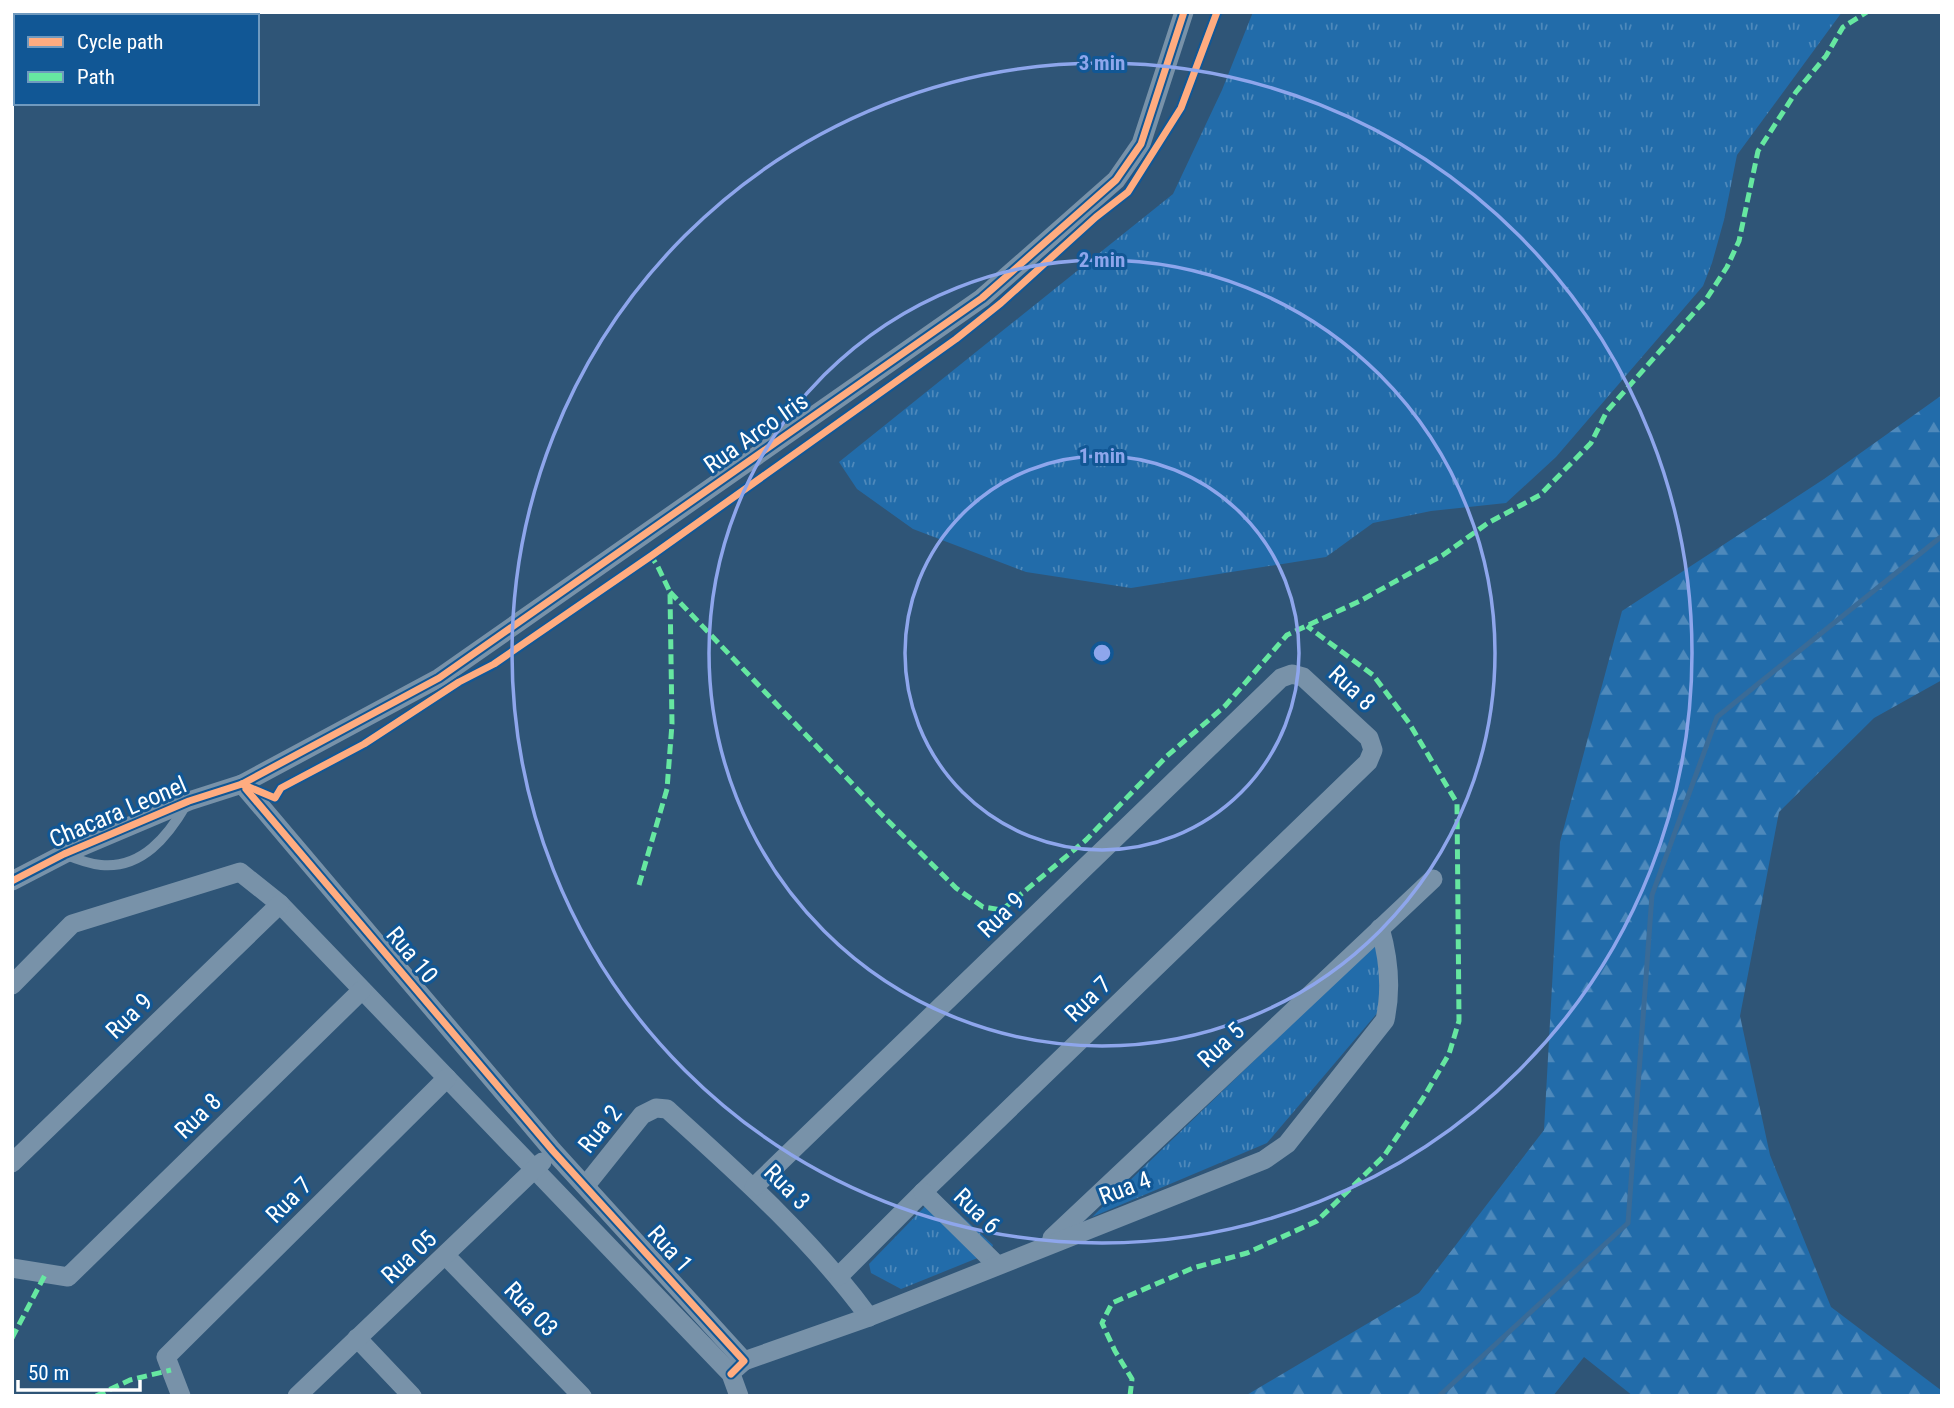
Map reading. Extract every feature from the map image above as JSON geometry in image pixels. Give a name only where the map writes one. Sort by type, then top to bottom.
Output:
[{"type":"street","name":"Rua Arco Iris","points":[[242,784],[439,678],[982,298],[1116,180],[1129,164],[1141,144],[1184,12]]},
{"type":"street","name":"Rua 8","points":[[1282,678],[1292,674],[1303,677],[1369,738],[1373,750],[1371,757]]},
{"type":"street","name":"Rua 9","points":[[754,1187],[1282,678]]},
{"type":"street","name":"Rua 7","points":[[839,1276],[1371,757]]},
{"type":"street","name":"Chacara Leonel","points":[[12,881],[64,854],[189,801],[242,784]]},
{"type":"street","name":"Rua 10","points":[[242,784],[553,1151]]},
{"type":"street","name":"Rua 1","points":[[12,985],[72,923],[240,872],[279,904],[535,1170],[737,1367]]},
{"type":"street","name":"Rua 5","points":[[1043,1247],[1433,879]]},
{"type":"street","name":"Rua 9","points":[[12,1163],[279,904]]},
{"type":"street","name":"Rua 4","points":[[737,1367],[1264,1160],[1287,1144],[1385,1020],[1390,974],[1380,928]]},
{"type":"street","name":"Rua 8","points":[[12,1268],[68,1277],[362,990]]},
{"type":"street","name":"Rua 7","points":[[181,1396],[166,1357],[447,1078]]},
{"type":"street","name":"Rua 3","points":[[656,1108],[667,1109],[754,1187],[839,1276],[869,1317]]},
{"type":"street","name":"Rua 2","points":[[586,1185],[642,1115],[656,1108]]},
{"type":"street","name":"Rua 05","points":[[297,1396],[553,1151]]},
{"type":"street","name":"Rua 1","points":[[553,1151],[586,1185],[737,1367],[739,1396]]},
{"type":"street","name":"Rua 6","points":[[923,1192],[997,1265]]},
{"type":"street","name":"Rua 03","points":[[446,1256],[582,1396]]},
{"type":"street","points":[[357,1338],[412,1396]]},
{"type":"lane","points":[[64,854],[103,866],[130,862],[153,849],[163,839],[189,801]]},
{"type":"green space","points":[[1253,12],[1842,12],[1737,155],[1724,220],[1703,286],[1556,457],[1506,503],[1431,511],[1373,523],[1326,557],[1131,588],[1026,572],[913,529],[857,489],[839,462],[1173,194],[1222,90]]},
{"type":"green space","points":[[1942,395],[1942,680],[1874,718],[1779,812],[1740,1016],[1770,1155],[1831,1307],[1942,1391],[1942,1396],[1633,1396],[1584,1357],[1553,1396],[1245,1396],[1419,1293],[1544,1130],[1560,842],[1622,611],[1824,479]]},
{"type":"green space","points":[[1375,944],[1381,944],[1379,1011],[1267,1143],[1092,1217]]},
{"type":"green space","points":[[935,1196],[943,1199],[993,1245],[990,1253],[901,1289],[871,1273],[869,1264]]},
{"type":"waterway","points":[[1439,1396],[1628,1223],[1652,895],[1717,717],[1942,536]]},
{"type":"marked path","points":[[670,592],[881,814],[956,888],[983,907],[1002,910],[1086,840],[1167,756],[1225,706],[1287,635],[1360,601],[1443,555],[1488,523],[1540,495],[1591,443],[1607,411],[1707,298],[1727,267],[1739,241],[1758,151],[1796,92],[1826,56],[1843,27],[1867,12]]},
{"type":"marked path","points":[[639,885],[667,789],[672,724],[670,592],[648,552]]},
{"type":"marked path","points":[[1130,1396],[1132,1379],[1102,1323],[1112,1303],[1193,1268],[1247,1253],[1317,1221],[1384,1156],[1449,1054],[1459,1021],[1457,803],[1409,723],[1373,675],[1307,626]]},
{"type":"marked path","points":[[12,1338],[46,1273]]},
{"type":"marked path","points":[[96,1396],[130,1380],[171,1370]]},
{"type":"cycle path","points":[[12,881],[64,854],[189,801],[242,784],[439,678],[982,298],[1116,180],[1141,144],[1184,12]]},
{"type":"cycle path","points":[[242,784],[275,798],[281,788],[364,744],[459,682],[494,664],[956,339],[1128,192],[1181,108],[1217,12]]},
{"type":"cycle path","points":[[246,789],[553,1151],[744,1361],[731,1374]]}]
